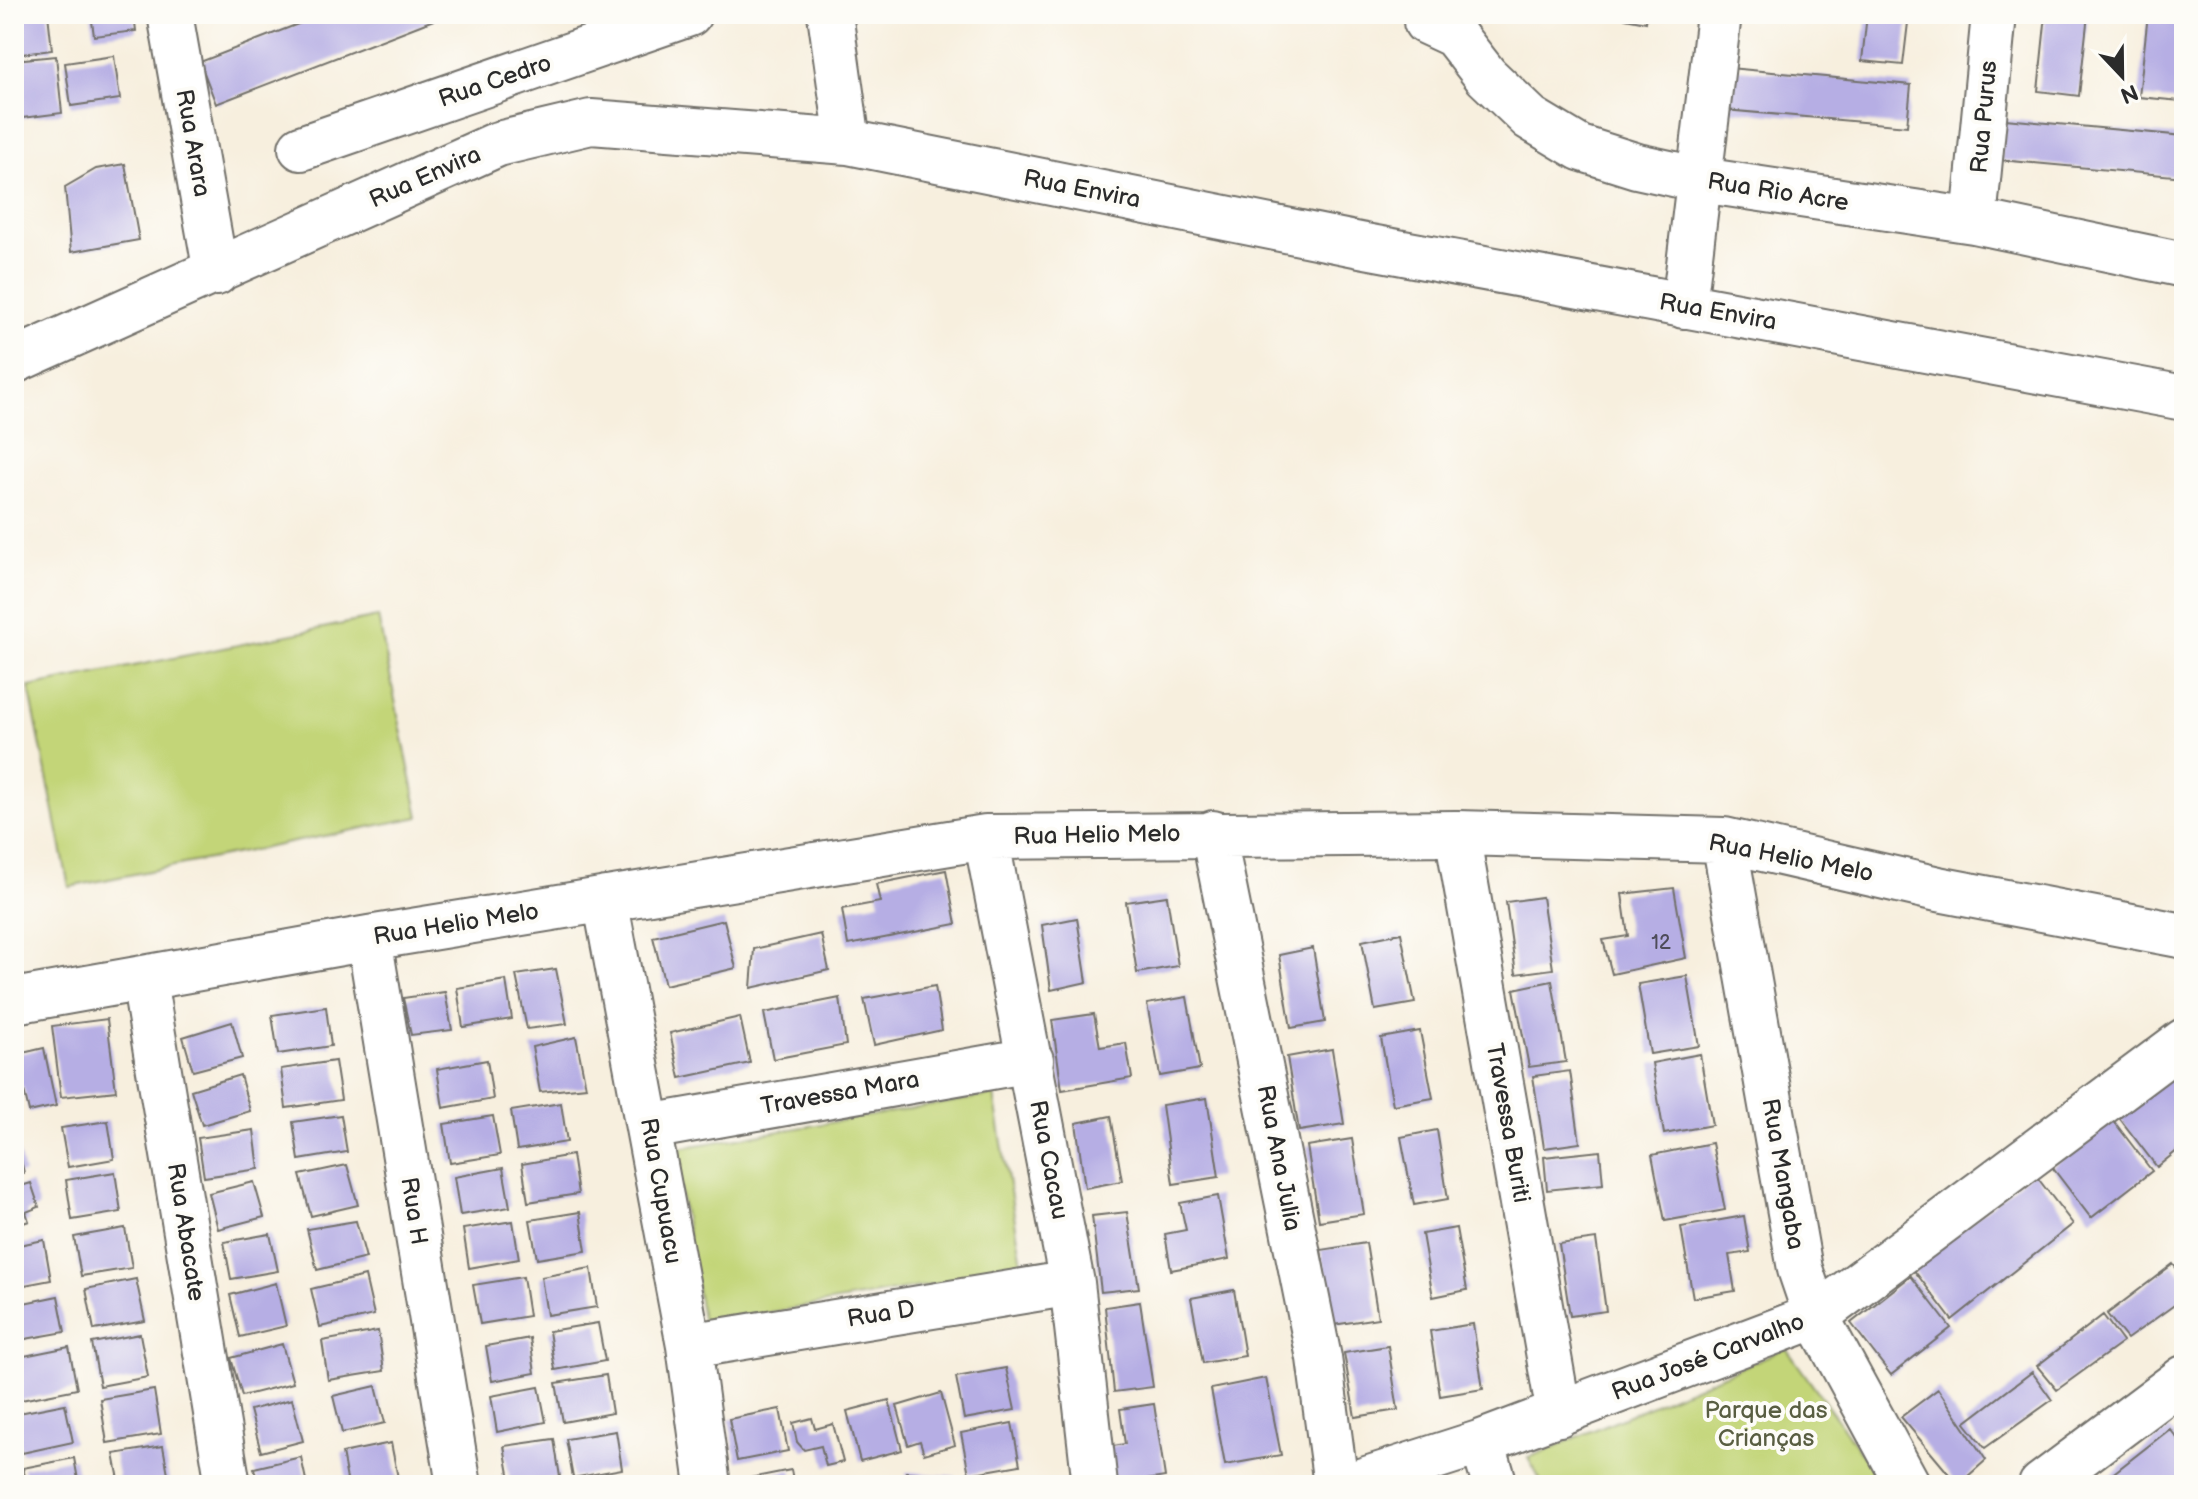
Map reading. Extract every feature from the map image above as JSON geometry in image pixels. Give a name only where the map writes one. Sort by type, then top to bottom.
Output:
[{"type":"street","name":"Rua Arara","points":[[170,14],[216,273]]},
{"type":"street","name":"Rua Cedro","points":[[301,148],[689,14]]},
{"type":"street","points":[[830,14],[848,142]]},
{"type":"street","name":"Rua Rio Acre","points":[[1427,14],[1426,22],[1454,35],[1486,76],[1530,118],[1567,141],[1637,166],[1701,180],[1974,221],[2184,265]]},
{"type":"street","points":[[1684,306],[1719,14]]},
{"type":"street","name":"Rua Purus","points":[[1974,221],[1994,14]]},
{"type":"street","name":"Rua Envira","points":[[14,361],[498,144],[591,122],[848,142],[1360,245],[2184,398]]},
{"type":"street","name":"Rua Ana Julia","points":[[1213,833],[1319,1358],[1336,1485]]},
{"type":"street","name":"Rua Helio Melo","points":[[14,1001],[369,938],[986,837],[1457,833],[1724,840],[1938,889],[2184,936]]},
{"type":"street","name":"Travessa Buriti","points":[[1457,833],[1559,1414]]},
{"type":"street","name":"Rua Cacau","points":[[986,837],[1072,1283],[1095,1485]]},
{"type":"street","name":"Rua Mangaba","points":[[1724,840],[1800,1269],[1816,1316],[1908,1485]]},
{"type":"street","name":"Rua Cupuacu","points":[[605,899],[689,1346],[708,1485]]},
{"type":"street","name":"Rua H","points":[[369,938],[459,1485]]},
{"type":"street","name":"Rua Abacate","points":[[144,980],[228,1485]]},
{"type":"street","name":"Rua José Carvalho","points":[[1348,1485],[1482,1442],[1816,1316],[2184,1041]]},
{"type":"street","name":"Travessa Mara","points":[[649,1127],[1031,1060]]},
{"type":"street","name":"Rua D","points":[[689,1346],[1072,1283]]},
{"type":"street","points":[[2041,1485],[2184,1378]]},
{"type":"street","points":[[1482,1442],[1495,1485]]},
{"type":"green space","points":[[378,617],[419,817],[69,887],[29,687]]},
{"type":"green space","points":[[994,1095],[1023,1269],[703,1324],[673,1149]]},
{"type":"green space","name":"Parque das Crianças","points":[[1786,1348],[1884,1485],[1543,1485],[1528,1458]]},
{"type":"building","points":[[14,14],[48,14],[52,50],[14,55]]},
{"type":"building","points":[[91,14],[134,14],[136,31],[94,36]]},
{"type":"building","points":[[324,14],[449,14],[216,104],[200,62]]},
{"type":"building","points":[[1605,14],[1647,14],[1646,22]]},
{"type":"building","points":[[1867,14],[1909,14],[1903,65],[1862,61]]},
{"type":"building","points":[[2046,14],[2088,14],[2079,96],[2038,91]]},
{"type":"building","points":[[2148,14],[2184,14],[2180,101],[2139,97]]},
{"type":"building","points":[[56,56],[62,113],[14,119],[14,60]]},
{"type":"building","points":[[114,56],[120,99],[71,106],[65,63]]},
{"type":"building","points":[[1729,68],[1911,85],[1907,126],[1725,110]]},
{"type":"building","points":[[2005,119],[2184,136],[2184,177],[2001,160]]},
{"type":"building","points":[[125,164],[139,240],[71,252],[65,187],[96,169]]},
{"type":"building","points":[[14,220],[23,288],[14,294]]},
{"type":"building","points":[[946,870],[956,924],[848,945],[842,909],[880,902],[876,884]]},
{"type":"building","points":[[1674,888],[1686,958],[1612,974],[1603,940],[1628,936],[1622,894]]},
{"type":"building","points":[[1167,896],[1178,966],[1137,973],[1126,902]]},
{"type":"building","points":[[1542,897],[1553,969],[1516,974],[1506,902]]},
{"type":"building","points":[[1077,918],[1087,982],[1051,990],[1042,925]]},
{"type":"building","points":[[724,920],[736,968],[665,985],[653,937]]},
{"type":"building","points":[[1401,933],[1415,1003],[1375,1010],[1362,941]]},
{"type":"building","points":[[821,934],[829,970],[751,988],[754,949]]},
{"type":"building","points":[[1313,948],[1325,1022],[1291,1028],[1279,955]]},
{"type":"building","points":[[556,969],[567,1024],[527,1029],[516,975]]},
{"type":"building","points":[[1687,976],[1699,1046],[1650,1054],[1638,984]]},
{"type":"building","points":[[506,980],[512,1019],[463,1027],[457,988]]},
{"type":"building","points":[[1552,981],[1566,1062],[1529,1067],[1514,989]]},
{"type":"building","points":[[935,986],[942,1030],[874,1045],[864,999]]},
{"type":"building","points":[[445,992],[452,1030],[411,1035],[403,998]]},
{"type":"building","points":[[1187,997],[1200,1069],[1160,1076],[1147,1004]]},
{"type":"building","points":[[840,998],[846,1045],[773,1059],[764,1013]]},
{"type":"building","points":[[326,1007],[331,1046],[278,1054],[272,1015]]},
{"type":"building","points":[[1094,1014],[1100,1047],[1126,1043],[1132,1078],[1062,1090],[1052,1020]]},
{"type":"building","points":[[740,1017],[750,1063],[680,1078],[670,1033]]},
{"type":"building","points":[[107,1019],[116,1091],[61,1097],[52,1026]]},
{"type":"building","points":[[232,1022],[242,1058],[193,1071],[183,1037]]},
{"type":"building","points":[[1420,1031],[1433,1098],[1393,1105],[1381,1038]]},
{"type":"building","points":[[576,1037],[586,1087],[540,1092],[532,1047]]},
{"type":"building","points":[[44,1048],[56,1106],[29,1112],[23,1086],[14,1088],[14,1055]]},
{"type":"building","points":[[1332,1049],[1344,1124],[1299,1131],[1287,1057]]},
{"type":"building","points":[[1700,1054],[1712,1125],[1664,1134],[1652,1063]]},
{"type":"building","points":[[487,1060],[493,1099],[443,1108],[437,1069]]},
{"type":"building","points":[[335,1061],[341,1100],[286,1108],[281,1069]]},
{"type":"building","points":[[2177,1068],[2184,1077],[2184,1145],[2157,1167],[2117,1115]]},
{"type":"building","points":[[1570,1071],[1580,1143],[1544,1148],[1533,1076]]},
{"type":"building","points":[[240,1075],[250,1111],[202,1125],[191,1090]]},
{"type":"building","points":[[1207,1098],[1219,1177],[1173,1184],[1162,1105]]},
{"type":"building","points":[[561,1103],[567,1142],[517,1150],[511,1111]]},
{"type":"building","points":[[341,1115],[347,1152],[299,1160],[293,1122]]},
{"type":"building","points":[[493,1116],[500,1155],[450,1163],[444,1124]]},
{"type":"building","points":[[1111,1116],[1122,1181],[1085,1188],[1076,1123]]},
{"type":"building","points":[[2112,1119],[2152,1171],[2091,1218],[2052,1167]]},
{"type":"building","points":[[108,1121],[114,1159],[68,1167],[61,1128]]},
{"type":"building","points":[[14,1129],[24,1173],[14,1175]]},
{"type":"building","points":[[254,1130],[259,1169],[204,1177],[198,1138]]},
{"type":"building","points":[[1437,1130],[1448,1199],[1414,1205],[1401,1137]]},
{"type":"building","points":[[1352,1139],[1364,1214],[1319,1221],[1307,1146]]},
{"type":"building","points":[[1712,1143],[1725,1210],[1665,1221],[1652,1155]]},
{"type":"building","points":[[1600,1151],[1603,1184],[1547,1190],[1544,1157]]},
{"type":"building","points":[[572,1155],[578,1194],[528,1202],[522,1164]]},
{"type":"building","points":[[347,1165],[358,1205],[311,1216],[300,1175]]},
{"type":"building","points":[[503,1168],[510,1207],[460,1215],[454,1177]]},
{"type":"building","points":[[115,1172],[121,1212],[72,1220],[66,1180]]},
{"type":"building","points":[[2033,1172],[2073,1224],[1952,1320],[1913,1269]]},
{"type":"building","points":[[14,1176],[18,1187],[31,1183],[39,1207],[26,1212],[29,1221],[14,1226]]},
{"type":"building","points":[[254,1182],[264,1217],[218,1229],[209,1193]]},
{"type":"building","points":[[1218,1196],[1229,1259],[1171,1270],[1165,1234],[1186,1230],[1180,1203]]},
{"type":"building","points":[[580,1212],[586,1251],[537,1259],[530,1220]]},
{"type":"building","points":[[1127,1212],[1139,1288],[1101,1292],[1092,1216]]},
{"type":"building","points":[[1744,1216],[1750,1252],[1729,1255],[1735,1291],[1693,1298],[1681,1227]]},
{"type":"building","points":[[356,1221],[366,1258],[317,1270],[307,1229]]},
{"type":"building","points":[[513,1221],[519,1259],[469,1268],[463,1229]]},
{"type":"building","points":[[125,1228],[132,1268],[81,1276],[74,1237]]},
{"type":"building","points":[[1456,1228],[1467,1290],[1433,1297],[1422,1234]]},
{"type":"building","points":[[270,1234],[278,1271],[231,1279],[224,1242]]},
{"type":"building","points":[[1596,1239],[1606,1311],[1570,1316],[1559,1244]]},
{"type":"building","points":[[44,1240],[51,1280],[14,1287],[14,1246]]},
{"type":"building","points":[[1366,1243],[1378,1318],[1333,1325],[1321,1250]]},
{"type":"building","points":[[2173,1264],[2184,1278],[2184,1298],[2127,1339],[2107,1314]]},
{"type":"building","points":[[591,1268],[597,1307],[547,1315],[541,1277]]},
{"type":"building","points":[[365,1276],[374,1315],[320,1327],[311,1289]]},
{"type":"building","points":[[1911,1276],[1951,1328],[1891,1375],[1851,1323]]},
{"type":"building","points":[[523,1277],[529,1316],[480,1324],[473,1285]]},
{"type":"building","points":[[136,1279],[145,1321],[94,1330],[86,1289]]},
{"type":"building","points":[[276,1283],[286,1326],[240,1337],[230,1295]]},
{"type":"building","points":[[1234,1290],[1245,1356],[1203,1363],[1191,1298]]},
{"type":"building","points":[[58,1296],[65,1332],[14,1341],[14,1305]]},
{"type":"building","points":[[1140,1302],[1153,1387],[1114,1392],[1105,1307]]},
{"type":"building","points":[[2103,1315],[2123,1342],[2057,1390],[2037,1366]]},
{"type":"building","points":[[598,1323],[605,1361],[555,1370],[549,1331]]},
{"type":"building","points":[[1473,1324],[1483,1389],[1440,1396],[1430,1331]]},
{"type":"building","points":[[378,1331],[384,1371],[328,1380],[322,1341]]},
{"type":"building","points":[[140,1334],[148,1377],[100,1386],[92,1343]]},
{"type":"building","points":[[530,1338],[535,1373],[492,1381],[486,1346]]},
{"type":"building","points":[[282,1344],[293,1383],[242,1396],[231,1358]]},
{"type":"building","points":[[1388,1346],[1398,1410],[1355,1417],[1344,1353]]},
{"type":"building","points":[[69,1347],[77,1389],[16,1401],[14,1358]]},
{"type":"building","points":[[1006,1368],[1015,1410],[964,1419],[956,1377]]},
{"type":"building","points":[[2032,1372],[2052,1400],[1985,1448],[1965,1423]]},
{"type":"building","points":[[606,1375],[612,1413],[563,1422],[556,1383]]},
{"type":"building","points":[[1266,1378],[1281,1455],[1225,1465],[1211,1389]]},
{"type":"building","points":[[376,1386],[385,1423],[342,1433],[333,1396]]},
{"type":"building","points":[[539,1387],[546,1422],[497,1432],[491,1396]]},
{"type":"building","points":[[1938,1389],[1986,1460],[1958,1485],[1901,1417]]},
{"type":"building","points":[[154,1390],[161,1434],[107,1443],[100,1399]]},
{"type":"building","points":[[941,1393],[955,1445],[924,1454],[920,1441],[908,1445],[897,1406]]},
{"type":"building","points":[[292,1399],[303,1441],[261,1452],[250,1410]]},
{"type":"building","points":[[889,1400],[902,1450],[860,1461],[847,1411]]},
{"type":"building","points":[[65,1404],[73,1442],[22,1453],[14,1414]]},
{"type":"building","points":[[1154,1404],[1165,1477],[1115,1485],[1107,1447],[1125,1444],[1120,1409]]},
{"type":"building","points":[[780,1409],[788,1451],[737,1461],[729,1419]]},
{"type":"building","points":[[812,1418],[815,1429],[833,1424],[843,1462],[826,1466],[821,1446],[804,1450],[797,1442],[793,1423]]},
{"type":"building","points":[[1012,1423],[1020,1465],[969,1474],[961,1433]]},
{"type":"building","points":[[2170,1429],[2184,1447],[2184,1485],[2116,1485],[2110,1476]]},
{"type":"building","points":[[616,1431],[622,1469],[573,1478],[566,1439]]},
{"type":"building","points":[[554,1439],[560,1477],[511,1485],[504,1446]]},
{"type":"building","points":[[391,1443],[398,1478],[348,1485],[342,1453]]},
{"type":"building","points":[[163,1446],[170,1485],[120,1485],[114,1454]]},
{"type":"building","points":[[301,1457],[307,1485],[258,1485],[254,1468]]},
{"type":"building","points":[[74,1458],[79,1485],[27,1485],[23,1468]]},
{"type":"building","points":[[791,1470],[794,1485],[741,1485],[740,1480]]},
{"type":"building","points":[[906,1472],[955,1476],[957,1485],[909,1485]]}]
